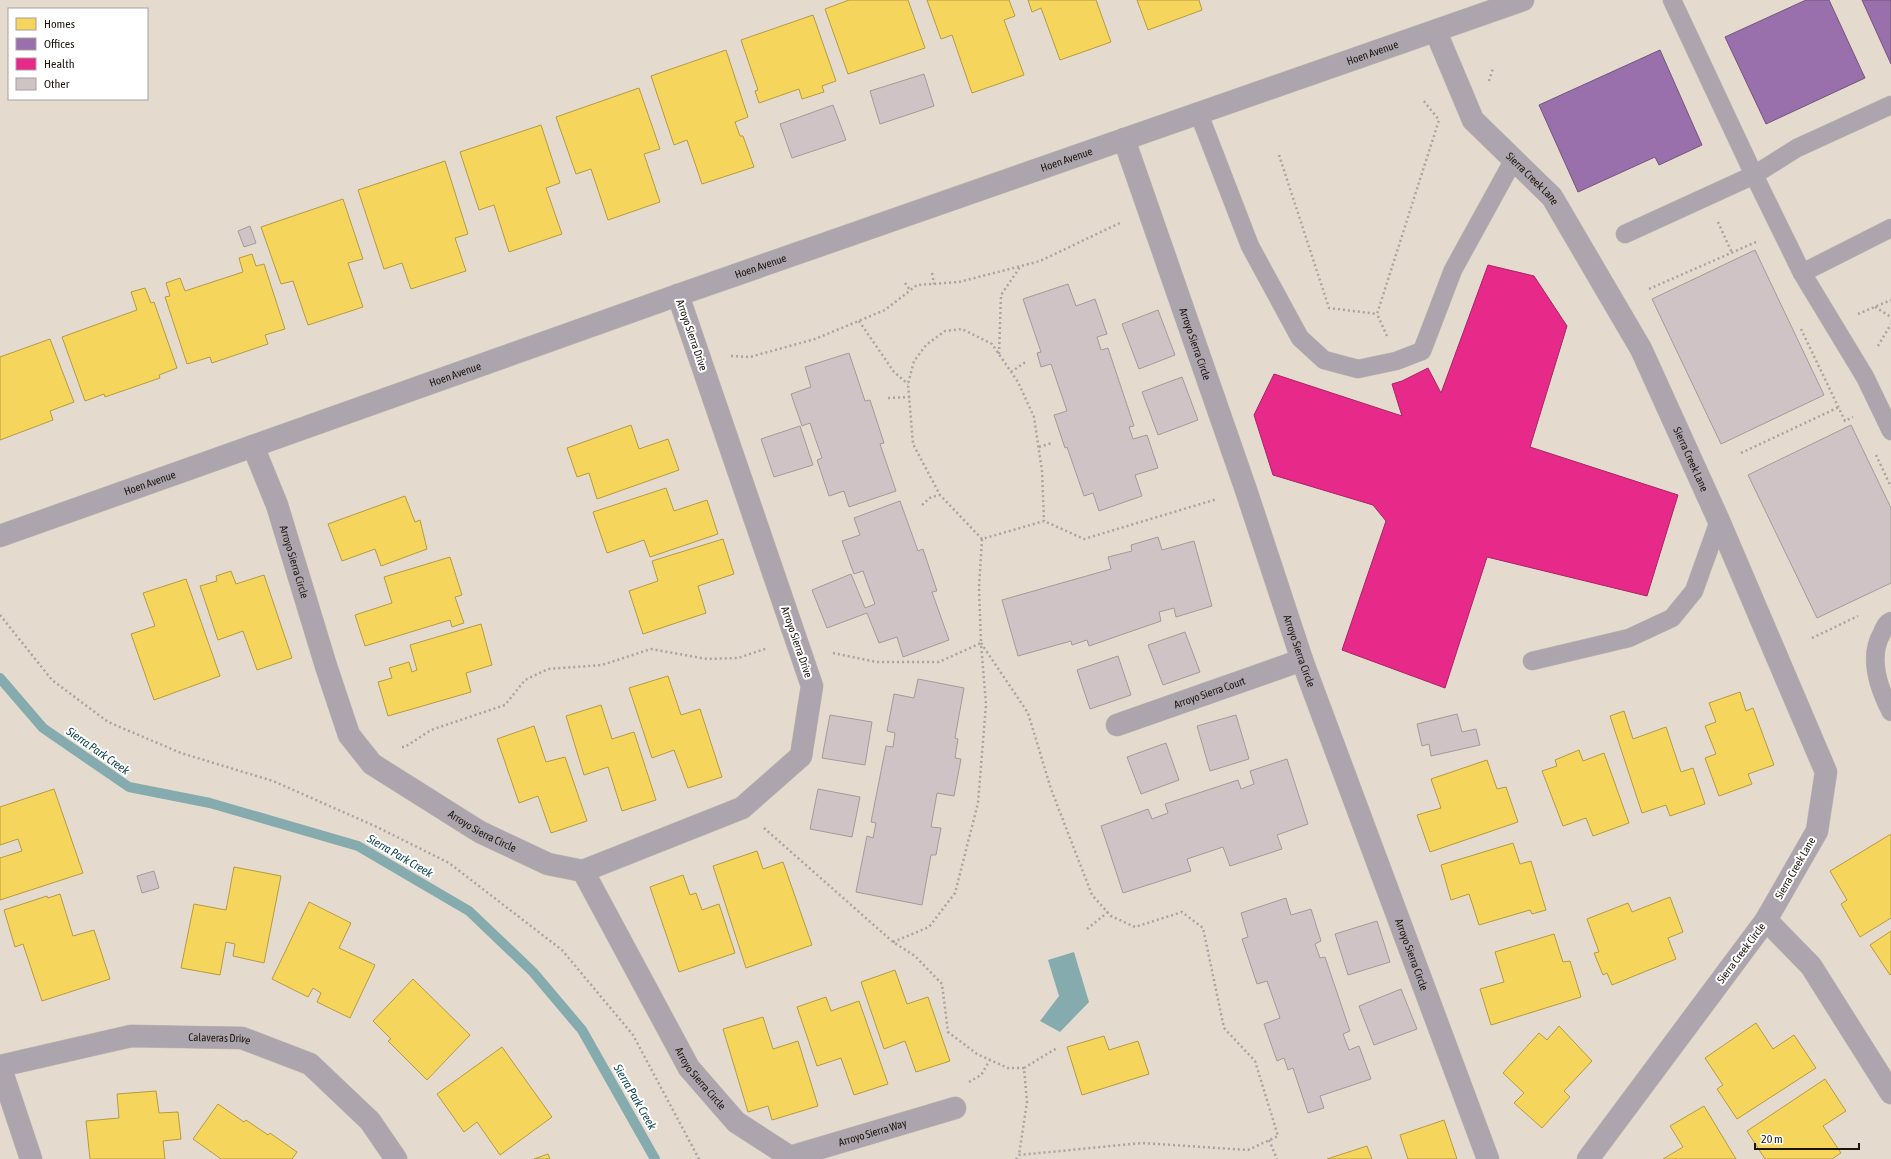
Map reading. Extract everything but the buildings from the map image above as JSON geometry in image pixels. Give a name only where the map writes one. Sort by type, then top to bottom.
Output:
[{"type":"street","name":"Hoen Avenue","points":[[0,536],[678,295],[1436,32],[1523,0]]},
{"type":"street","name":"Sierra Creek Lane","points":[[1436,32],[1473,120],[1552,197],[1641,349],[1719,521],[1826,772],[1817,831],[1766,920]]},
{"type":"street","name":"Arroyo Sierra Circle","points":[[1124,139],[1246,490],[1302,660],[1488,1159]]},
{"type":"street","name":"Arroyo Sierra Drive","points":[[584,871],[742,808],[801,756],[812,686],[678,295]]},
{"type":"street","name":"Arroyo Sierra Circle","points":[[253,446],[278,505],[326,666],[349,735],[372,764],[480,832],[548,864],[584,871],[689,1068],[736,1122],[789,1158]]},
{"type":"street","name":"Arroyo Sierra Court","points":[[1117,725],[1302,660]]},
{"type":"street","name":"Sierra Creek Circle","points":[[1588,1159],[1766,920],[1811,966],[1891,1093]]},
{"type":"street","name":"Calaveras Drive","points":[[0,1066],[131,1036],[242,1038],[310,1064],[370,1120],[396,1159]]},
{"type":"street","points":[[0,1066],[31,1159]]},
{"type":"street","name":"Arroyo Sierra Way","points":[[789,1158],[955,1108]]},
{"type":"lane","points":[[1672,0],[1802,274],[1865,377],[1891,431]]},
{"type":"lane","points":[[1625,234],[1754,175],[1796,148],[1891,105]]},
{"type":"lane","points":[[1199,114],[1250,246],[1300,338],[1324,360],[1358,369],[1396,361],[1422,351],[1453,270],[1514,159]]},
{"type":"lane","points":[[1802,274],[1891,228]]},
{"type":"lane","points":[[1532,660],[1628,638],[1672,618],[1694,591],[1719,521]]},
{"type":"lane","points":[[1891,621],[1888,622],[1877,642],[1876,672],[1891,712]]},
{"type":"path","points":[[1489,82],[1493,68]]},
{"type":"path","points":[[1389,339],[1377,314],[1439,120],[1423,100]]},
{"type":"path","points":[[1279,155],[1329,308],[1377,314]]},
{"type":"path","points":[[1716,220],[1732,253]]},
{"type":"path","points":[[729,352],[729,356],[750,358],[815,339],[885,310],[917,286],[959,282],[1040,261],[1124,221]]},
{"type":"path","points":[[1649,289],[1760,241]]},
{"type":"path","points":[[999,354],[1001,295],[1021,266]]},
{"type":"path","points":[[932,273],[934,284]]},
{"type":"path","points":[[905,283],[910,290]]},
{"type":"path","points":[[1856,315],[1891,300]]},
{"type":"path","points":[[1875,307],[1891,317]]},
{"type":"path","points":[[859,321],[894,372],[908,384]]},
{"type":"path","points":[[1799,324],[1845,421]]},
{"type":"path","points":[[1878,347],[1891,324]]},
{"type":"path","points":[[893,942],[928,927],[955,893],[978,803],[986,704],[981,643],[979,588],[982,539],[940,496],[913,444],[908,384],[914,361],[926,345],[945,331],[962,329],[992,344],[1018,382],[1034,417],[1042,471],[1044,521]]},
{"type":"path","points":[[1011,372],[1027,361]]},
{"type":"path","points":[[888,398],[910,397]]},
{"type":"path","points":[[1741,453],[1839,407]]},
{"type":"path","points":[[1039,447],[1052,442]]},
{"type":"path","points":[[982,539],[1044,521],[1084,539],[1246,490]]},
{"type":"path","points":[[922,505],[931,497],[940,496]]},
{"type":"path","points":[[1812,638],[1862,614]]},
{"type":"path","points":[[0,615],[52,680],[108,722],[181,753],[273,781],[377,827],[450,863],[562,950],[633,1035],[699,1159]]},
{"type":"path","points":[[372,764],[388,748],[405,747],[431,730],[505,705],[525,680],[548,669],[602,665],[651,649],[707,659],[738,658],[782,644],[802,656],[830,653],[877,662],[939,662],[981,643]]},
{"type":"path","points":[[981,643],[1028,714],[1051,789],[1092,895],[1111,916],[1135,927],[1182,912],[1203,928],[1224,1028],[1255,1062],[1278,1136],[1248,1150],[1142,1143],[1019,1155]]},
{"type":"path","points":[[742,808],[893,942],[914,956],[942,984],[948,1032],[977,1054],[1008,1068],[1024,1068],[1057,1048]]},
{"type":"path","points":[[1087,929],[1108,912]]},
{"type":"path","points":[[1016,1159],[1019,1155],[1027,1102],[1024,1068]]},
{"type":"path","points":[[1269,1140],[1277,1159]]},
{"type":"water","points":[[1074,952],[1089,1002],[1060,1032],[1040,1021],[1059,996],[1048,960]]},
{"type":"waterway","name":"Sierra Park Creek","points":[[0,678],[43,728],[129,787],[210,803],[358,846],[469,911],[533,972],[582,1030],[655,1159]]}]
